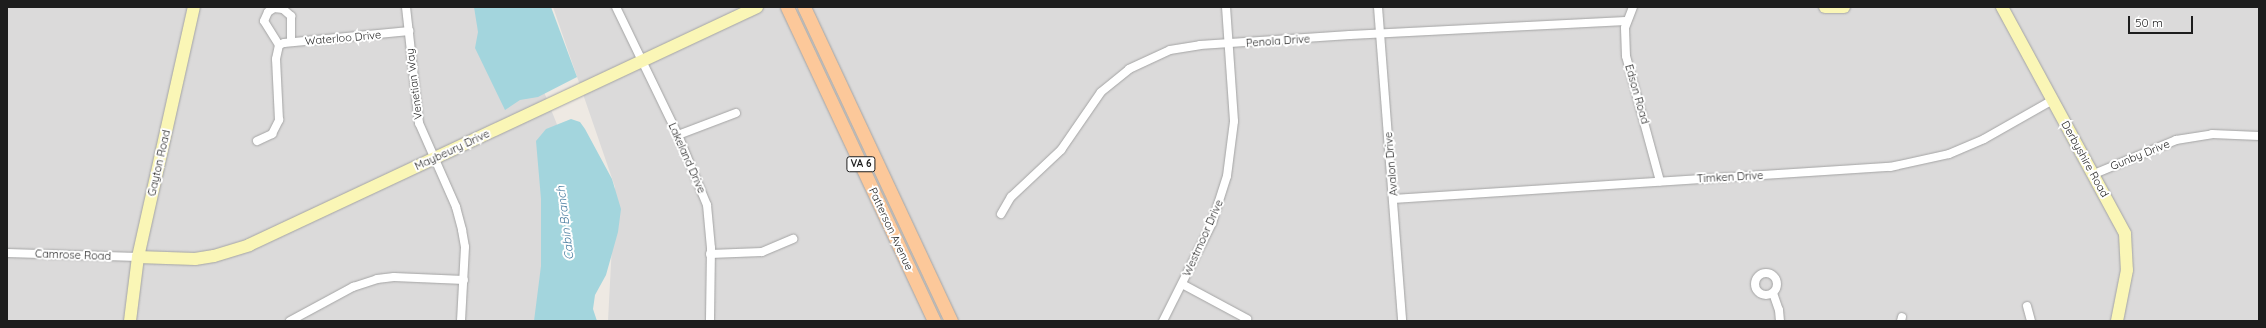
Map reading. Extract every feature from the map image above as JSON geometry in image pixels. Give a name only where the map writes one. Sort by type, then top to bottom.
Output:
[{"type":"main road","name":"Patterson Avenue","points":[[787,7],[934,321]]},
{"type":"main road","name":"Patterson Avenue","points":[[804,7],[951,321]]},
{"type":"street","name":"Gayton Road","points":[[130,321],[138,257],[194,7]]},
{"type":"street","name":"Venetian Way","points":[[406,7],[417,117],[461,223],[465,246],[461,321]]},
{"type":"street","name":"Lakeland Drive","points":[[616,7],[678,135],[707,205],[710,254],[710,321]]},
{"type":"street","name":"Maybeury Drive","points":[[138,257],[195,259],[234,251],[757,7]]},
{"type":"street","name":"Westmoor Drive","points":[[1163,321],[1212,223],[1228,170],[1234,121],[1226,7]]},
{"type":"street","name":"Avalon Drive","points":[[1378,7],[1402,321]]},
{"type":"street","name":"Edson Road","points":[[1633,7],[1626,21],[1624,38],[1626,56],[1660,181]]},
{"type":"street","points":[[1825,7],[1844,7]]},
{"type":"street","name":"Derbyshire Road","points":[[2002,7],[2122,227],[2127,243],[2127,270],[2117,321]]},
{"type":"street","points":[[257,141],[272,134],[279,120],[276,59],[279,45],[264,21],[268,12],[274,8],[283,9],[291,16],[291,42]]},
{"type":"street","name":"Penola Drive","points":[[1001,214],[1011,197],[1061,150],[1101,92],[1129,69],[1170,50],[1200,45],[1626,21]]},
{"type":"street","name":"Waterloo Drive","points":[[279,45],[291,42],[409,31]]},
{"type":"street","name":"Timken Drive","points":[[1393,199],[1660,181],[1872,169],[1920,162],[1949,154],[1984,139],[2053,100]]},
{"type":"street","points":[[678,135],[736,113]]},
{"type":"street","name":"Gunby Drive","points":[[2094,174],[2176,140],[2212,134],[2259,136]]},
{"type":"street","points":[[710,254],[762,252],[793,239]]},
{"type":"street","name":"Camrose Road","points":[[7,253],[138,257]]},
{"type":"street","points":[[290,321],[353,287],[377,279],[394,277],[464,280]]},
{"type":"street","points":[[1182,284],[1247,319]]},
{"type":"street","points":[[1773,294],[1779,310],[1780,321]]},
{"type":"street","points":[[2027,306],[2032,321]]},
{"type":"shaded area","points":[[7,7],[510,7],[558,127],[541,321],[7,321]]},
{"type":"shaded area","points":[[553,7],[787,7],[934,321],[608,321],[615,187]]},
{"type":"shaded area","points":[[804,7],[2259,7],[2259,321],[951,321]]},
{"type":"water","points":[[474,7],[551,7],[577,77],[538,97],[520,100],[505,110],[475,48],[478,32]]},
{"type":"water","name":"Cabin Branch","points":[[571,119],[580,122],[585,129],[612,179],[621,209],[618,232],[606,275],[595,295],[593,309],[597,321],[534,321],[541,266],[541,199],[536,141],[546,129]]}]
